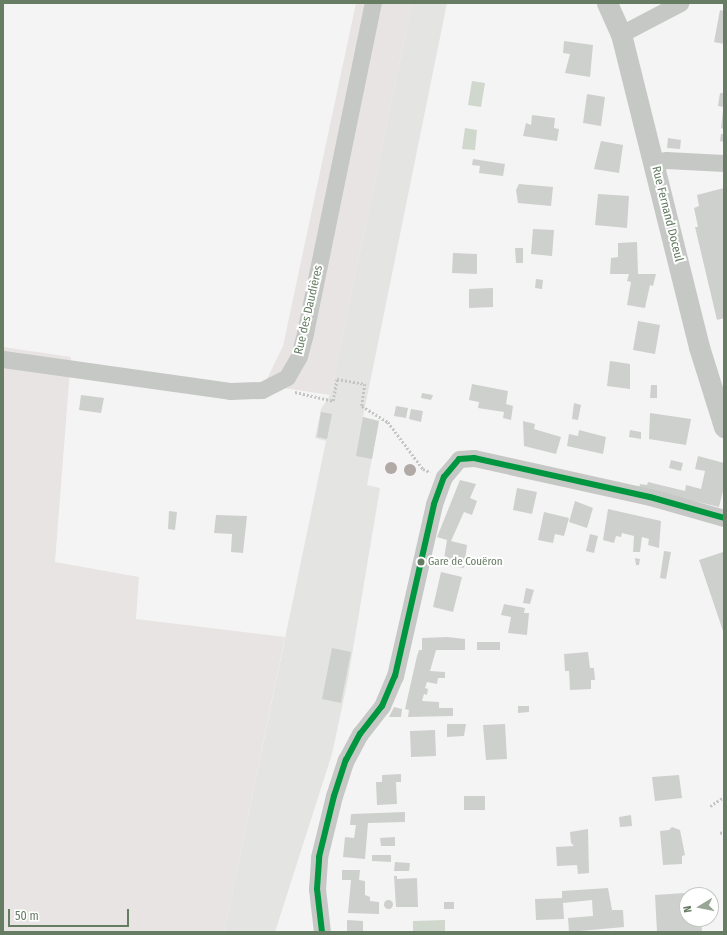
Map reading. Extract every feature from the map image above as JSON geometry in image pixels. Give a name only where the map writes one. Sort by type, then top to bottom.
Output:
[{"type":"street","name":"Rue des Daudières","points":[[3,359],[230,391],[254,391],[272,387],[281,382],[294,369],[305,333],[373,3]]},
{"type":"street","name":"Rue Fernand Doceul","points":[[607,3],[621,34],[654,162],[698,347],[711,394],[724,427]]},
{"type":"street","points":[[621,34],[680,3]]},
{"type":"street","points":[[654,162],[682,160],[724,163]]},
{"type":"street","points":[[322,932],[317,889],[324,829],[346,760],[360,734],[382,706],[395,676],[415,580],[434,504],[444,477],[459,459],[474,458],[650,497],[724,518]]},
{"type":"path","points":[[272,387],[333,401],[337,379],[365,384],[362,406],[388,422],[423,469],[444,477]]},
{"type":"path","points":[[710,806],[724,797]]},
{"type":"path","points":[[720,833],[724,832]]},
{"type":"shaded area","points":[[356,3],[412,3],[330,395],[264,385],[283,346]]},
{"type":"shaded area","points":[[412,3],[447,3],[363,417],[379,421],[367,485],[380,488],[348,679],[332,754],[275,932],[224,932],[326,441],[315,438],[321,409],[330,395]]},
{"type":"shaded area","points":[[472,81],[485,83],[481,107],[468,105]]},
{"type":"shaded area","points":[[465,128],[477,130],[475,150],[462,149]]},
{"type":"shaded area","points":[[3,347],[71,357],[55,562],[139,577],[136,619],[285,637],[224,932],[3,932]]},
{"type":"shaded area","points":[[445,920],[445,932],[413,932],[413,921]]},
{"type":"building","points":[[720,10],[724,11],[724,44],[714,42]]},
{"type":"building","points":[[564,41],[593,45],[590,77],[565,73],[570,54],[563,53]]},
{"type":"building","points":[[720,93],[724,93],[724,107],[718,106]]},
{"type":"building","points":[[587,94],[605,97],[601,126],[583,123]]},
{"type":"building","points":[[724,111],[724,129],[721,128]]},
{"type":"building","points":[[532,115],[555,118],[554,128],[559,129],[557,141],[523,136],[526,123],[531,125]]},
{"type":"building","points":[[721,134],[724,134],[724,142],[720,141]]},
{"type":"building","points":[[668,138],[681,140],[680,149],[667,148]]},
{"type":"building","points":[[601,141],[623,145],[619,173],[594,169]]},
{"type":"building","points":[[473,159],[505,164],[503,176],[479,173],[480,166],[472,165]]},
{"type":"building","points":[[519,184],[553,187],[551,206],[518,203],[516,190]]},
{"type":"building","points":[[724,188],[724,318],[717,320],[695,227],[698,227],[694,208],[699,206],[697,195]]},
{"type":"building","points":[[598,194],[629,196],[627,228],[595,225]]},
{"type":"building","points":[[533,229],[554,230],[552,256],[531,254]]},
{"type":"building","points":[[637,242],[638,274],[656,274],[653,286],[650,285],[645,308],[627,305],[631,282],[627,281],[629,274],[610,274],[611,258],[618,257],[618,243]]},
{"type":"building","points":[[515,248],[523,248],[523,263],[516,263]]},
{"type":"building","points":[[453,253],[477,254],[477,274],[452,273]]},
{"type":"building","points":[[536,279],[543,280],[542,289],[535,288]]},
{"type":"building","points":[[493,288],[493,307],[469,308],[469,289]]},
{"type":"building","points":[[638,321],[660,325],[655,354],[633,350]]},
{"type":"building","points":[[610,361],[630,364],[630,389],[607,386]]},
{"type":"building","points":[[472,384],[508,391],[506,404],[513,406],[511,420],[503,418],[504,412],[478,408],[479,402],[469,400]]},
{"type":"building","points":[[651,385],[657,385],[657,398],[650,398]]},
{"type":"building","points":[[422,393],[433,395],[431,400],[421,398]]},
{"type":"building","points":[[81,395],[104,398],[101,413],[79,410]]},
{"type":"building","points":[[574,403],[581,405],[578,420],[572,419]]},
{"type":"building","points":[[396,406],[408,408],[406,418],[394,416]]},
{"type":"building","points":[[411,409],[423,411],[421,422],[409,419]]},
{"type":"building","points":[[321,412],[332,414],[327,439],[317,437]]},
{"type":"building","points":[[650,413],[691,419],[686,445],[649,439]]},
{"type":"building","points":[[363,417],[379,421],[372,459],[356,456]]},
{"type":"building","points":[[523,421],[535,424],[534,429],[561,437],[556,454],[524,446]]},
{"type":"building","points":[[579,430],[606,437],[603,454],[567,446],[569,434],[578,436]]},
{"type":"building","points":[[630,430],[641,432],[641,439],[629,437]]},
{"type":"building","points":[[698,456],[724,463],[724,487],[719,507],[639,488],[640,484],[647,485],[648,482],[685,491],[686,485],[701,489],[705,471],[695,469]]},
{"type":"building","points":[[671,460],[683,463],[681,471],[669,468]]},
{"type":"building","points":[[460,480],[476,484],[470,498],[477,501],[472,515],[464,512],[451,541],[467,545],[464,568],[443,565],[447,540],[437,537]]},
{"type":"building","points":[[517,488],[537,492],[532,514],[513,510]]},
{"type":"building","points":[[575,501],[593,508],[587,528],[569,522]]},
{"type":"building","points":[[608,509],[661,521],[659,548],[648,545],[649,539],[642,537],[640,552],[633,552],[634,536],[622,533],[621,537],[616,536],[614,543],[603,540]]},
{"type":"building","points":[[169,511],[177,512],[175,530],[168,529]]},
{"type":"building","points":[[544,512],[569,518],[564,536],[555,534],[553,543],[538,540]]},
{"type":"building","points":[[216,515],[247,516],[243,553],[231,552],[232,534],[214,533]]},
{"type":"building","points":[[590,534],[598,536],[594,553],[586,551]]},
{"type":"building","points":[[664,551],[671,552],[666,579],[660,578]]},
{"type":"building","points":[[723,552],[724,554],[724,634],[699,560]]},
{"type":"building","points":[[635,558],[640,559],[639,565],[636,565]]},
{"type":"building","points":[[441,572],[462,577],[453,612],[433,607]]},
{"type":"building","points":[[526,588],[534,590],[530,604],[523,603]]},
{"type":"building","points":[[504,604],[525,608],[524,613],[529,613],[527,635],[508,633],[511,617],[501,615]]},
{"type":"building","points":[[447,637],[465,639],[465,650],[436,650],[430,671],[445,672],[445,678],[438,678],[437,684],[427,682],[425,688],[428,689],[427,695],[424,694],[422,701],[439,702],[439,708],[453,708],[453,716],[408,717],[409,710],[405,709],[417,656],[419,650],[422,650],[422,638]]},
{"type":"building","points":[[477,642],[500,642],[500,650],[477,650]]},
{"type":"building","points":[[332,648],[351,652],[341,703],[322,699]]},
{"type":"building","points":[[588,652],[590,668],[594,668],[595,680],[591,680],[591,689],[570,690],[569,671],[565,671],[564,654]]},
{"type":"building","points":[[518,706],[529,706],[529,712],[518,713]]},
{"type":"building","points":[[394,707],[402,709],[401,717],[389,717]]},
{"type":"building","points":[[447,724],[466,724],[464,736],[447,737]]},
{"type":"building","points":[[505,724],[507,759],[486,760],[483,725]]},
{"type":"building","points":[[435,730],[436,756],[411,757],[410,731]]},
{"type":"building","points":[[401,774],[401,782],[396,782],[397,804],[377,805],[376,782],[382,782],[382,775]]},
{"type":"building","points":[[679,775],[682,798],[655,801],[652,777]]},
{"type":"building","points":[[464,796],[485,796],[485,810],[464,810]]},
{"type":"building","points":[[405,812],[405,822],[368,823],[365,859],[343,857],[345,837],[354,838],[356,825],[350,825],[351,814]]},
{"type":"building","points":[[631,815],[632,826],[620,827],[619,817]]},
{"type":"building","points":[[672,827],[680,830],[685,855],[682,856],[682,864],[663,865],[660,831],[669,830]]},
{"type":"building","points":[[588,829],[589,873],[578,874],[577,865],[557,866],[556,847],[574,846],[571,843],[570,832]]},
{"type":"building","points":[[395,837],[395,846],[381,846],[380,838]]},
{"type":"building","points":[[372,855],[391,855],[391,862],[372,861]]},
{"type":"building","points":[[395,862],[410,863],[409,871],[394,871]]},
{"type":"building","points":[[342,870],[360,870],[359,880],[365,881],[365,895],[370,897],[370,901],[379,902],[379,914],[348,913],[351,880],[342,880]]},
{"type":"building","points":[[394,876],[397,876],[397,879],[417,878],[418,907],[396,907]]},
{"type":"building","points":[[608,888],[612,910],[623,910],[624,927],[569,932],[568,918],[593,916],[592,900],[563,903],[564,919],[536,920],[535,899],[562,898],[562,891]]},
{"type":"building","points":[[679,893],[679,927],[702,927],[702,932],[657,932],[655,895]]},
{"type":"building","points":[[388,899],[393,904],[388,909],[383,904]]},
{"type":"building","points":[[444,902],[454,902],[454,909],[444,909]]},
{"type":"building","points":[[347,920],[363,921],[363,932],[347,932]]},
{"type":"transit line","points":[[322,932],[317,889],[319,857],[334,796],[346,760],[360,734],[382,706],[395,676],[434,504],[444,477],[459,459],[474,458],[650,497],[724,518]]},
{"type":"place","name":"Gare de Couëron","points":[[421,562]]}]
